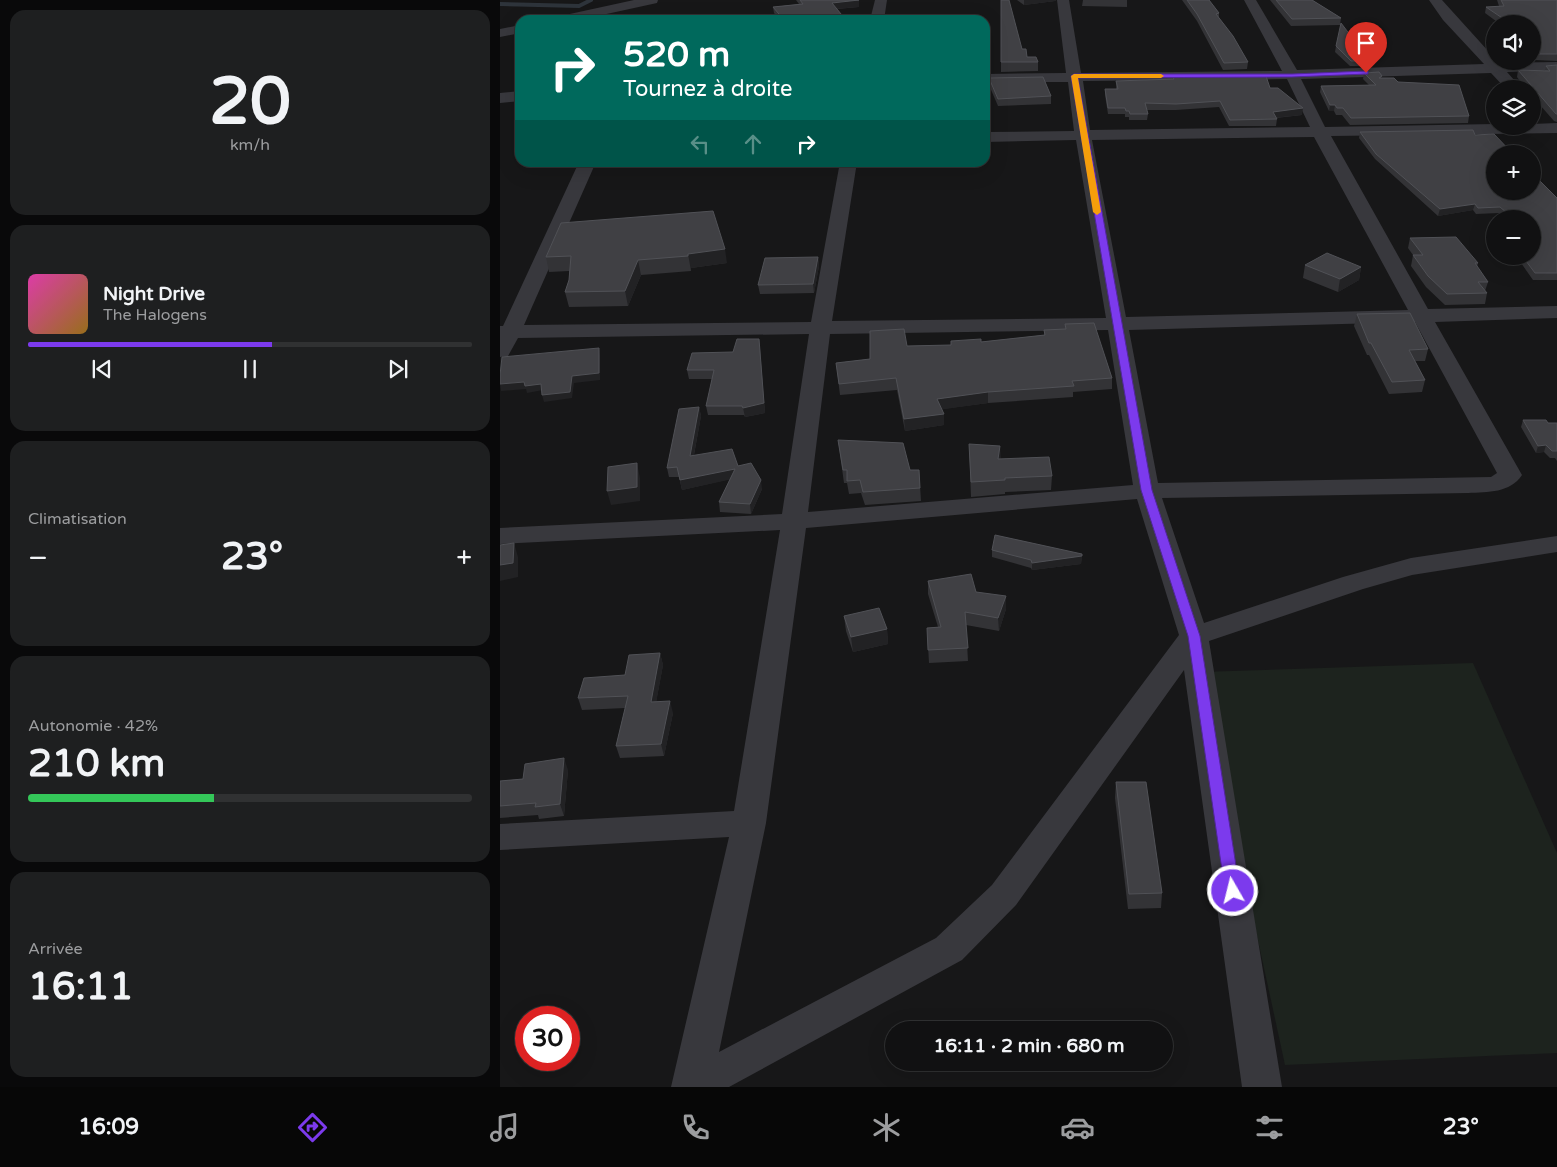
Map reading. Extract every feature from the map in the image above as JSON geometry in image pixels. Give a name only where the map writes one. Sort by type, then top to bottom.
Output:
[{"type":"street","points":[[584,15],[652,0]]},
{"type":"street","points":[[878,15],[881,0]]},
{"type":"street","points":[[1063,0],[1083,135],[1147,490],[1194,636],[1262,1087]]},
{"type":"street","points":[[500,536],[794,521],[1147,490],[1468,486],[1497,484],[1510,475],[1420,315],[1250,0]]},
{"type":"street","points":[[1435,0],[1486,58]]},
{"type":"street","points":[[500,33],[515,29]]},
{"type":"street","points":[[1541,67],[1557,66]]},
{"type":"street","points":[[990,78],[1292,76],[1486,68]]},
{"type":"street","points":[[1496,70],[1505,80]]},
{"type":"street","points":[[500,98],[515,96]]},
{"type":"street","points":[[1541,117],[1555,130]]},
{"type":"street","points":[[990,137],[1555,130]]},
{"type":"street","points":[[500,351],[506,332],[586,167]]},
{"type":"street","points":[[692,1086],[749,823],[794,521],[820,328],[848,167]]},
{"type":"street","points":[[506,332],[1117,324],[1557,312]]},
{"type":"street","points":[[692,1086],[949,949],[1004,895],[1194,636],[1353,583],[1411,567],[1557,544]]},
{"type":"street","points":[[500,838],[749,823]]},
{"type":"shaded area","points":[[1473,663],[1557,853],[1557,1053],[1285,1065],[1200,672]]},
{"type":"building","points":[[800,0],[859,0],[832,3],[842,15],[780,15],[773,7],[803,4]]},
{"type":"building","points":[[1001,0],[1009,0],[1022,49],[1026,49],[1027,57],[1036,57],[1038,62],[1001,62]]},
{"type":"building","points":[[1187,0],[1209,0],[1219,13],[1216,14],[1233,36],[1248,62],[1224,63],[1197,14]]},
{"type":"building","points":[[1276,0],[1312,0],[1341,18],[1292,19]]},
{"type":"building","points":[[1501,0],[1557,0],[1557,54],[1541,54],[1541,15],[1498,15],[1486,7],[1504,6]]},
{"type":"building","points":[[1341,23],[1370,61],[1351,61],[1336,46]]},
{"type":"building","points":[[1557,65],[1557,114],[1541,97],[1541,80],[1527,80],[1518,70],[1550,71],[1546,66]]},
{"type":"building","points":[[1379,72],[1382,76],[1379,78],[1394,78],[1398,82],[1459,85],[1469,116],[1351,118],[1343,108],[1330,105],[1321,86],[1376,85],[1364,73]]},
{"type":"building","points":[[1172,76],[1266,76],[1270,88],[1278,88],[1303,108],[1273,112],[1277,119],[1230,120],[1220,101],[1176,104],[1145,103],[1148,114],[1130,114],[1125,108],[1108,108],[1105,89],[1118,89],[1116,81],[1174,79]]},
{"type":"building","points":[[1043,77],[1051,96],[998,99],[990,78]]},
{"type":"building","points":[[1473,130],[1475,135],[1495,135],[1504,145],[1486,145],[1486,200],[1541,200],[1541,182],[1557,198],[1557,273],[1535,273],[1529,265],[1541,265],[1541,210],[1504,210],[1500,207],[1478,208],[1475,204],[1440,209],[1376,154],[1360,132]]},
{"type":"building","points":[[713,211],[725,249],[688,254],[688,256],[638,260],[625,291],[565,292],[569,280],[571,256],[546,257],[561,223]]},
{"type":"building","points":[[1456,237],[1478,263],[1475,263],[1488,282],[1478,282],[1487,293],[1447,294],[1428,276],[1413,255],[1423,255],[1410,238]]},
{"type":"building","points":[[1327,253],[1361,267],[1340,279],[1305,265]]},
{"type":"building","points":[[818,257],[813,284],[758,285],[765,258]]},
{"type":"building","points":[[1410,313],[1428,349],[1409,350],[1425,380],[1392,382],[1371,343],[1369,343],[1357,314]]},
{"type":"building","points":[[1094,323],[1112,378],[1072,381],[1074,386],[988,392],[937,399],[944,414],[904,419],[896,378],[839,384],[836,363],[870,359],[870,331],[904,329],[907,346],[951,345],[951,341],[981,339],[981,342],[1045,335],[1044,330],[1066,329],[1065,324]]},
{"type":"building","points":[[737,339],[759,339],[764,403],[743,408],[742,406],[706,406],[714,370],[687,370],[692,353],[733,352]]},
{"type":"building","points":[[599,348],[599,373],[572,376],[570,392],[542,395],[541,384],[525,386],[524,382],[500,384],[502,357]]},
{"type":"building","points":[[699,407],[690,456],[732,449],[738,466],[751,463],[761,480],[750,504],[719,502],[735,469],[680,480],[677,467],[667,468],[679,409]]},
{"type":"building","points":[[1523,420],[1546,420],[1548,423],[1557,423],[1557,451],[1552,451],[1546,445],[1538,446]]},
{"type":"building","points":[[838,440],[903,443],[910,470],[919,470],[920,488],[863,492],[860,480],[847,481],[847,470],[843,470]]},
{"type":"building","points":[[969,444],[1000,446],[998,459],[1049,457],[1052,476],[971,482]]},
{"type":"building","points":[[637,463],[637,487],[607,491],[608,467]]},
{"type":"building","points":[[995,535],[1082,554],[1082,556],[1032,563],[1031,560],[992,550]]},
{"type":"building","points":[[514,543],[513,563],[500,565],[500,545]]},
{"type":"building","points":[[971,574],[976,592],[1006,596],[998,618],[965,612],[968,648],[928,650],[927,628],[941,627],[928,581]]},
{"type":"building","points":[[879,608],[887,629],[851,637],[844,616]]},
{"type":"building","points":[[660,653],[651,702],[670,701],[661,744],[616,746],[628,696],[578,698],[584,678],[625,675],[629,655]]},
{"type":"building","points":[[564,758],[560,804],[535,807],[536,803],[500,806],[500,781],[523,779],[525,764]]},
{"type":"building","points":[[1116,782],[1146,782],[1162,893],[1129,894]]},
{"type":"waterway","points":[[500,4],[579,6],[591,0]]},
{"type":"slow traffic","points":[[1097,212],[1074,76],[1161,76]]},
{"type":"route","points":[[1233,891],[1194,636],[1147,490],[1074,76],[1292,76],[1366,73]]}]
